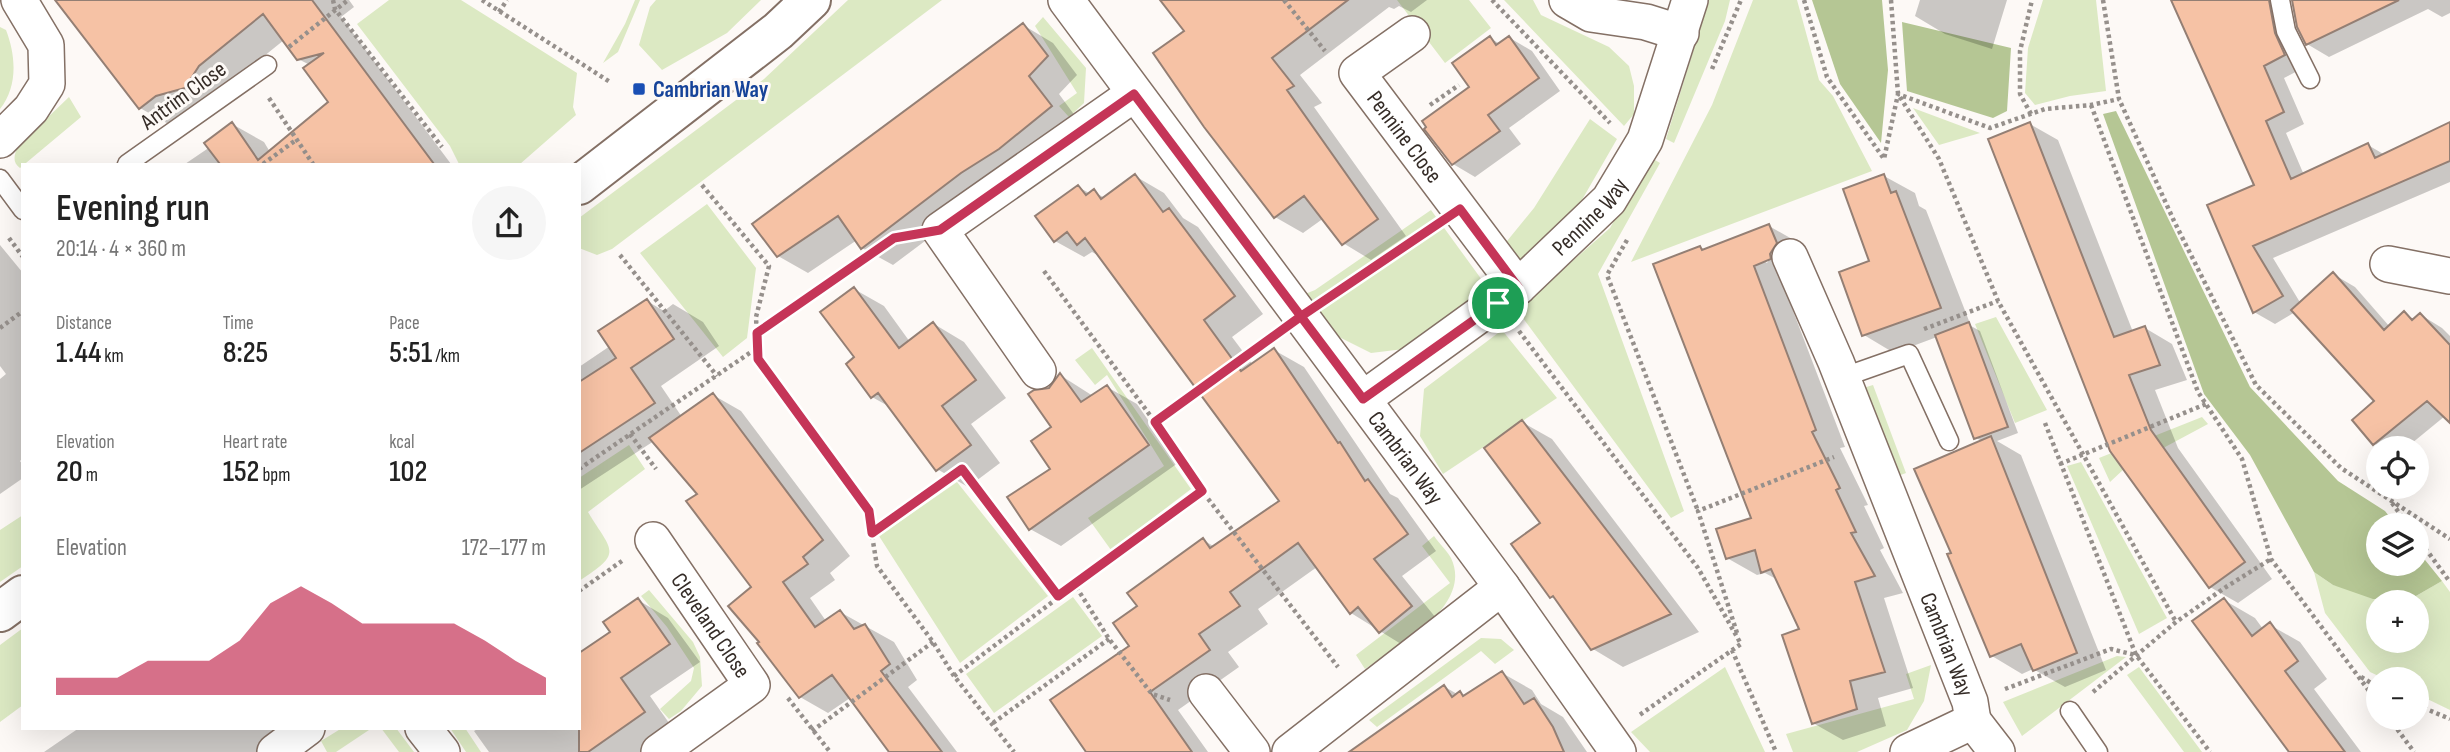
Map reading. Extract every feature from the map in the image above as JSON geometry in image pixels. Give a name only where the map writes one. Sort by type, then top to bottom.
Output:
[{"type":"street","points":[[0,140],[31,109],[47,85],[46,45],[19,0]]},
{"type":"street","points":[[581,183],[778,31],[811,0]]},
{"type":"street","name":"Cambrian Way","points":[[1066,0],[1502,587],[1613,745]]},
{"type":"street","points":[[1567,0],[1591,15],[1646,22],[1681,33]]},
{"type":"street","name":"Pennine Way","points":[[1363,399],[1508,295],[1609,200],[1645,140],[1690,0]]},
{"type":"street","name":"Pennine Close","points":[[1412,34],[1357,73],[1460,209],[1508,295]]},
{"type":"street","points":[[1038,371],[940,230],[1134,94]]},
{"type":"street","name":"Cambrian Way","points":[[1790,257],[1836,362],[1972,712],[1997,752]]},
{"type":"street","points":[[2388,264],[2450,276]]},
{"type":"street","name":"Cleveland Close","points":[[653,540],[752,685],[659,752]]},
{"type":"street","points":[[1290,752],[1502,587]]},
{"type":"street","points":[[0,611],[21,596]]},
{"type":"street","points":[[1206,692],[1252,752]]},
{"type":"street","name":"Cambrian Way","points":[[1908,752],[1972,712]]},
{"type":"street","points":[[275,752],[304,730]]},
{"type":"street","points":[[425,730],[442,752]]},
{"type":"lane","points":[[2280,0],[2286,31],[2310,79]]},
{"type":"lane","name":"Antrim Close","points":[[128,163],[260,69]]},
{"type":"lane","points":[[0,179],[21,207]]},
{"type":"lane","points":[[1841,378],[1909,354],[1949,441]]},
{"type":"lane","points":[[2070,711],[2098,752]]},
{"type":"path","points":[[333,0],[335,9],[442,147]]},
{"type":"path","points":[[312,163],[296,140],[260,69],[348,0]]},
{"type":"path","points":[[482,0],[610,82]]},
{"type":"path","points":[[499,12],[507,0]]},
{"type":"path","points":[[1284,0],[1331,59],[1357,73]]},
{"type":"path","points":[[1492,0],[1620,132]]},
{"type":"path","points":[[1804,0],[1827,78],[1884,159],[1898,94],[1891,0]]},
{"type":"path","points":[[2031,114],[2020,94],[2020,51],[2032,0]]},
{"type":"path","points":[[2104,0],[2119,99],[2174,221],[2256,385],[2341,468],[2450,539]]},
{"type":"path","points":[[1898,94],[1990,128],[2045,109],[2091,106],[2119,99]]},
{"type":"path","points":[[1898,94],[1939,159],[1998,301],[2176,622]]},
{"type":"path","points":[[2091,106],[2198,392],[2242,459],[2271,559],[2366,687]]},
{"type":"path","points":[[264,163],[296,140]]},
{"type":"path","points":[[702,185],[769,266],[756,317],[758,359],[869,511],[877,566],[933,642],[954,676],[1014,752]]},
{"type":"path","points":[[1155,422],[1300,317],[1460,209]]},
{"type":"path","points":[[757,333],[894,238],[940,230]]},
{"type":"path","points":[[1633,230],[1607,275],[1698,511],[1741,644]]},
{"type":"path","points":[[8,236],[21,254]]},
{"type":"path","points":[[620,255],[718,376]]},
{"type":"path","points":[[1044,271],[1202,491],[1362,698]]},
{"type":"path","points":[[1508,295],[1698,568],[1741,644]]},
{"type":"path","points":[[0,328],[21,312]]},
{"type":"path","points":[[581,468],[757,348]]},
{"type":"path","points":[[2060,464],[2206,404]]},
{"type":"path","points":[[2045,423],[2136,655],[2210,752]]},
{"type":"path","points":[[630,434],[656,469]]},
{"type":"path","points":[[1698,511],[1868,443]]},
{"type":"path","points":[[872,533],[962,469],[1058,596]]},
{"type":"path","points":[[954,676],[1202,491]]},
{"type":"path","points":[[2390,500],[2399,513]]},
{"type":"path","points":[[581,590],[653,540]]},
{"type":"path","points":[[2429,553],[2450,582]]},
{"type":"path","points":[[2070,711],[2176,622],[2271,559]]},
{"type":"path","points":[[1075,585],[1109,639],[1152,694]]},
{"type":"path","points":[[993,723],[1109,639]]},
{"type":"path","points":[[812,731],[933,642]]},
{"type":"path","points":[[1613,745],[1741,644]]},
{"type":"path","points":[[1972,712],[2111,649],[2136,655]]},
{"type":"path","points":[[1732,650],[1776,752]]},
{"type":"path","points":[[2358,676],[2366,680]]},
{"type":"path","points":[[752,685],[787,696],[830,752]]},
{"type":"path","points":[[2429,710],[2450,719]]},
{"type":"path","points":[[2398,730],[2414,752]]},
{"type":"path","points":[[817,752],[825,746]]},
{"type":"green space","points":[[389,0],[461,0],[577,73],[573,107],[576,115],[521,163],[458,163],[450,146],[357,24]]},
{"type":"green space","points":[[635,0],[640,0],[618,52],[603,63],[625,24]]},
{"type":"green space","points":[[656,0],[761,0],[727,33],[662,70],[639,45],[650,7]]},
{"type":"green space","points":[[848,0],[942,0],[612,249],[597,255],[581,249],[581,216],[764,79]]},
{"type":"green space","points":[[1397,0],[1469,0],[1491,28],[1445,63]]},
{"type":"green space","points":[[1504,0],[1533,0],[1541,15],[1609,47],[1629,66],[1634,86],[1634,114],[1624,126]]},
{"type":"green space","points":[[1709,0],[1730,0],[1725,21],[1674,143],[1666,139]]},
{"type":"green space","points":[[1753,0],[1797,0],[1819,80],[1833,96],[1872,171],[1631,262],[1712,105]]},
{"type":"green space","points":[[1812,0],[1882,0],[1888,70],[1881,143],[1840,84]]},
{"type":"green space","points":[[2043,0],[2096,0],[2106,91],[2035,105],[2025,93],[2028,48]]},
{"type":"green space","points":[[1043,17],[1086,68],[1084,103],[1069,117],[1059,106],[1077,93],[1035,26]]},
{"type":"green space","points":[[1902,22],[2011,48],[2007,111],[1993,118],[1907,91]]},
{"type":"green space","points":[[0,27],[6,30],[14,71],[10,91],[0,109]]},
{"type":"green space","points":[[69,97],[81,117],[26,163],[21,163],[20,168],[15,158],[18,146]]},
{"type":"green space","points":[[1913,108],[1980,133],[1939,145]]},
{"type":"green space","points":[[2116,111],[2250,387],[2338,481],[2387,513],[2366,513],[2366,576],[2429,576],[2429,565],[2442,581],[2426,590],[2366,590],[2366,597],[2333,585],[2314,572],[2250,455],[2204,394],[2103,114]]},
{"type":"green space","points":[[1590,119],[1617,139],[1579,205],[1520,264],[1503,246],[1534,208]]},
{"type":"green space","points":[[1650,157],[1660,163],[1598,274],[1684,511],[1671,518],[1517,310],[1610,228]]},
{"type":"green space","points":[[707,204],[756,268],[747,338],[723,357],[640,253]]},
{"type":"green space","points":[[1431,210],[1490,291],[1404,349],[1371,353],[1333,334],[1305,294],[1315,290]]},
{"type":"green space","points":[[1996,317],[2047,410],[2015,423],[1975,324]]},
{"type":"green space","points":[[1502,330],[1557,398],[1443,474],[1420,436],[1424,389]]},
{"type":"green space","points":[[1092,348],[1191,489],[1111,550],[1088,518],[1164,466],[1107,375],[1095,385],[1075,360]]},
{"type":"green space","points":[[1873,385],[1906,473],[1898,476],[1863,388]]},
{"type":"green space","points":[[2202,417],[2208,424],[2124,469],[2110,482],[2099,458]]},
{"type":"green space","points":[[629,445],[645,469],[588,512],[608,544],[609,551],[603,564],[581,580],[581,477]]},
{"type":"green space","points":[[2081,462],[2167,618],[2139,634],[2067,466]]},
{"type":"green space","points":[[957,482],[1048,596],[960,663],[879,536]]},
{"type":"green space","points":[[21,516],[21,567],[0,582],[0,530]]},
{"type":"green space","points":[[1434,536],[1451,558],[1455,576],[1452,593],[1428,624],[1365,669],[1356,655],[1450,583],[1422,546]]},
{"type":"green space","points":[[2314,572],[2333,585],[2366,592],[2366,653],[2429,653],[2429,590],[2426,590],[2442,581],[2450,592],[2450,710],[2429,700],[2429,667],[2366,667],[2325,613]]},
{"type":"green space","points":[[649,590],[693,642],[700,657],[702,686],[681,711],[669,719],[660,709],[691,681],[694,668],[667,627],[641,596]]},
{"type":"green space","points":[[1073,597],[1102,636],[994,713],[966,674]]},
{"type":"green space","points":[[21,629],[21,706],[0,722],[0,645]]},
{"type":"green space","points":[[1481,638],[1501,639],[1514,650],[1495,664],[1481,651],[1377,727],[1369,720]]},
{"type":"green space","points":[[2117,656],[2126,657],[2022,736],[2003,702]]},
{"type":"green space","points":[[1931,665],[1924,701],[1907,730],[1857,752],[1793,752],[1786,734],[1914,699],[1906,674]]},
{"type":"green space","points":[[1725,667],[1765,752],[1650,752],[1631,732]]},
{"type":"green space","points":[[2139,667],[2202,752],[2184,752],[2127,675]]},
{"type":"green space","points":[[339,730],[369,730],[336,752],[327,752],[321,741]]},
{"type":"green space","points":[[382,730],[398,730],[414,752],[399,752]]},
{"type":"green space","points":[[451,730],[466,730],[481,752],[466,752]]},
{"type":"building","points":[[55,0],[312,0],[433,163],[219,163],[204,143],[232,122],[258,160],[328,102],[303,68],[324,53],[297,60],[263,14],[199,66],[185,88],[156,96],[139,109]]},
{"type":"building","points":[[1160,0],[1348,0],[1272,58],[1294,86],[1287,90],[1378,219],[1342,245],[1304,196],[1274,218],[1204,127],[1153,53],[1184,31]]},
{"type":"building","points":[[2171,0],[2269,0],[2275,33],[2285,55],[2264,66],[2284,112],[2266,121],[2291,179],[2368,143],[2375,158],[2450,122],[2450,161],[2253,246],[2283,296],[2253,313],[2207,205],[2254,185]]},
{"type":"building","points":[[2292,0],[2399,0],[2306,45],[2297,27]]},
{"type":"building","points":[[1023,23],[1048,56],[1029,76],[1052,106],[999,149],[961,173],[861,249],[838,216],[777,257],[752,224]]},
{"type":"building","points":[[1490,36],[1496,45],[1509,36],[1539,78],[1488,115],[1500,131],[1452,165],[1424,129],[1426,127],[1422,121],[1469,87],[1452,63]]},
{"type":"building","points":[[2030,122],[2114,337],[2145,326],[2160,365],[2129,375],[2151,430],[2245,562],[2209,588],[2110,451],[1988,139]]},
{"type":"building","points":[[1135,174],[1163,212],[1169,208],[1235,296],[1204,320],[1241,371],[1274,348],[1365,481],[1368,479],[1408,534],[1374,559],[1412,606],[1379,633],[1358,607],[1350,614],[1298,543],[1230,592],[1240,606],[1199,634],[1210,650],[1150,692],[1192,752],[1086,752],[1050,700],[1129,646],[1113,623],[1137,606],[1127,593],[1203,538],[1210,548],[1279,501],[1085,238],[1077,245],[1067,232],[1054,242],[1035,216],[1078,185],[1086,195],[1094,189],[1101,199]]},
{"type":"building","points":[[1884,174],[1891,193],[1896,191],[1941,308],[1862,336],[1839,272],[1869,261],[1843,189]]},
{"type":"building","points":[[1769,224],[1777,243],[1770,254],[1771,259],[1754,266],[1816,430],[1812,432],[1840,488],[1836,490],[1856,532],[1851,533],[1875,576],[1855,582],[1885,672],[1850,681],[1857,709],[1812,724],[1782,635],[1799,629],[1771,569],[1761,573],[1755,550],[1726,559],[1716,529],[1751,518],[1653,264],[1700,246],[1702,250]]},
{"type":"building","points":[[2333,272],[2384,330],[2404,311],[2412,320],[2420,313],[2450,345],[2450,423],[2427,401],[2384,436],[2366,437],[2352,420],[2374,401],[2291,310]]},
{"type":"building","points":[[854,287],[899,348],[933,322],[976,380],[942,406],[971,445],[936,471],[878,393],[871,398],[846,364],[854,357],[820,312]]},
{"type":"building","points":[[647,299],[674,339],[631,368],[655,403],[581,452],[581,381],[616,358],[598,331]]},
{"type":"building","points":[[1969,322],[2008,427],[1974,439],[1935,335]]},
{"type":"building","points":[[1060,373],[1081,402],[1107,385],[1149,445],[1029,530],[1007,497],[1050,469],[1031,441],[1051,427],[1028,394],[1034,390],[1049,388]]},
{"type":"building","points":[[713,393],[823,540],[803,557],[808,564],[783,582],[815,627],[840,610],[854,629],[865,624],[890,664],[881,671],[942,752],[889,752],[832,675],[799,698],[757,643],[759,642],[728,606],[751,587],[686,501],[697,494],[649,438]]},
{"type":"building","points":[[1522,420],[1671,614],[1591,650],[1553,596],[1550,598],[1511,544],[1540,523],[1484,448]]},
{"type":"building","points":[[1991,436],[2077,653],[2033,671],[2021,644],[1990,657],[1947,554],[1951,553],[1914,469]]},
{"type":"building","points":[[638,598],[670,644],[621,678],[645,712],[588,752],[579,752],[581,652],[610,632],[603,622]]},
{"type":"building","points":[[2224,598],[2252,636],[2270,622],[2298,661],[2285,671],[2345,752],[2289,752],[2192,621]]},
{"type":"building","points":[[1502,671],[1524,704],[1534,698],[1553,727],[1564,752],[1349,752],[1444,685],[1452,697],[1460,691],[1463,696]]},
{"type":"place","name":"Cambrian Way","points":[[639,89]]},
{"type":"route","points":[[1498,303],[1363,399],[1300,317],[1134,94],[940,230],[894,238],[757,333],[758,359],[869,511],[872,533],[962,469],[1058,596],[1202,491],[1155,422],[1300,317],[1460,209],[1518,287],[1498,303]]}]
